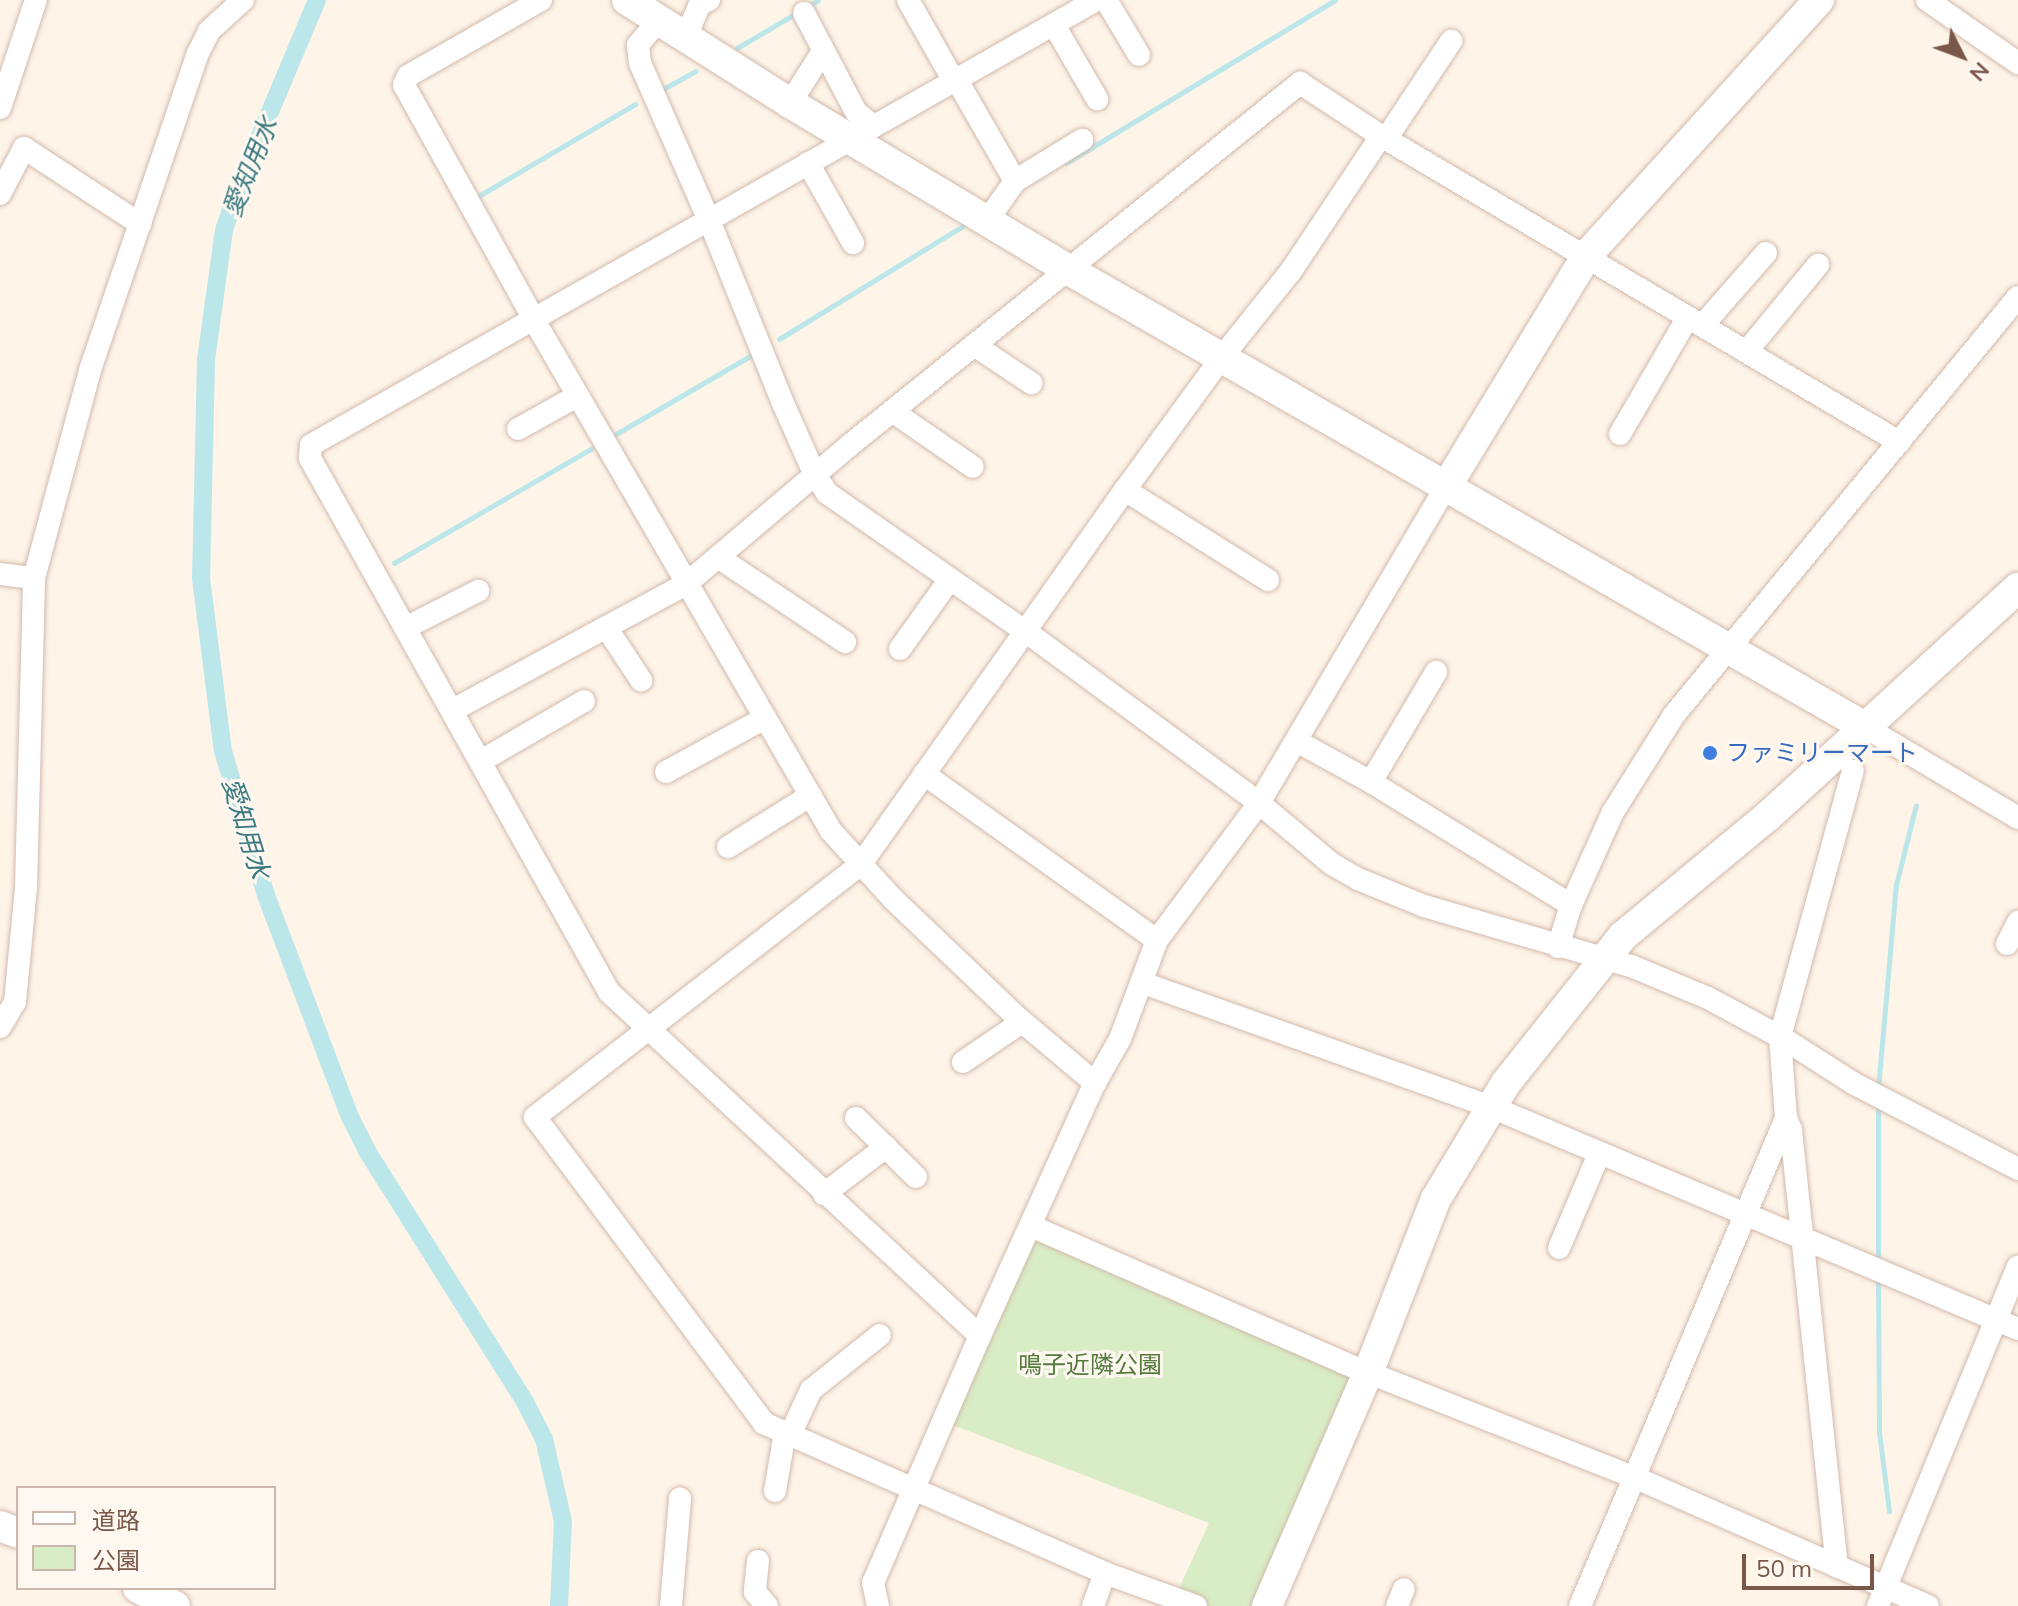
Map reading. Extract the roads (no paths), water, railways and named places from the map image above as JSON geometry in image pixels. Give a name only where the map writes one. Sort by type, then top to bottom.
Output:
[{"type":"street","points":[[0,108],[36,0]]},
{"type":"street","points":[[0,1027],[15,1002],[26,888],[34,578],[90,370],[197,55],[209,31],[243,0]]},
{"type":"street","points":[[541,0],[408,76],[404,85],[577,396],[808,797],[831,831],[1022,1022],[1095,1083]]},
{"type":"street","points":[[627,0],[790,103],[863,132],[987,221],[1067,269],[2018,818]]},
{"type":"street","points":[[709,0],[700,4],[691,25],[669,25],[638,45],[640,63],[815,475],[827,493],[1025,631],[1259,803],[1332,864],[1358,879],[1424,906],[1631,966],[1708,998],[1867,1090],[2018,1169]]},
{"type":"street","points":[[980,1336],[824,1194],[651,1027],[609,992],[310,458],[311,445],[1097,0]]},
{"type":"street","points":[[1106,0],[1139,55]]},
{"type":"street","points":[[878,1606],[873,1583],[980,1336],[1095,1083],[1120,1039],[1157,940],[1259,803],[1298,742],[1446,487],[1587,255],[1819,0]]},
{"type":"street","points":[[1927,0],[2018,63]]},
{"type":"street","points":[[912,1],[1015,181]]},
{"type":"street","points":[[804,13],[822,53],[856,112],[863,132]]},
{"type":"street","points":[[1054,25],[1097,99]]},
{"type":"street","points":[[1196,1606],[1105,1573],[764,1423],[535,1117],[861,864],[1125,490],[1222,357],[1291,271],[1451,41]]},
{"type":"street","points":[[790,103],[822,53]]},
{"type":"street","points":[[453,710],[686,584],[892,411],[1300,83],[1384,138],[1587,255],[1899,442]]},
{"type":"street","points":[[987,221],[1015,181],[1082,140]]},
{"type":"street","points":[[0,194],[24,148],[140,224]]},
{"type":"street","points":[[808,163],[853,243]]},
{"type":"street","points":[[1620,434],[1695,321],[1766,253]]},
{"type":"street","points":[[1747,351],[1818,265]]},
{"type":"street","points":[[1558,947],[1571,905],[1637,770],[1674,715],[2018,297]]},
{"type":"street","points":[[974,345],[1031,383]]},
{"type":"street","points":[[518,429],[577,396]]},
{"type":"street","points":[[892,411],[973,467]]},
{"type":"street","points":[[1125,490],[1268,580]]},
{"type":"street","points":[[718,557],[845,642]]},
{"type":"street","points":[[0,574],[34,578]]},
{"type":"street","points":[[900,649],[950,579]]},
{"type":"street","points":[[1267,1606],[1368,1373],[1436,1199],[1489,1106],[1623,936],[1767,817],[2018,588]]},
{"type":"street","points":[[407,627],[478,591]]},
{"type":"street","points":[[606,627],[641,680]]},
{"type":"street","points":[[1371,782],[1436,672]]},
{"type":"street","points":[[481,761],[584,701]]},
{"type":"street","points":[[666,772],[765,718]]},
{"type":"street","points":[[1298,742],[1371,782],[1571,905]]},
{"type":"street","points":[[1837,1567],[1791,1130],[1786,1118],[1780,1037],[1853,771]]},
{"type":"street","points":[[924,774],[1157,940]]},
{"type":"street","points":[[728,847],[808,797]]},
{"type":"street","points":[[2007,944],[2018,922]]},
{"type":"street","points":[[1143,983],[1489,1106],[2018,1329]]},
{"type":"street","points":[[963,1062],[1022,1022]]},
{"type":"street","points":[[856,1118],[916,1177]]},
{"type":"street","points":[[1580,1606],[1786,1118]]},
{"type":"street","points":[[824,1194],[886,1147]]},
{"type":"street","points":[[1559,1248],[1599,1154]]},
{"type":"street","points":[[1031,1226],[1368,1373],[1634,1477],[1837,1567],[1882,1597],[1928,1606]]},
{"type":"street","points":[[1882,1597],[2018,1267]]},
{"type":"street","points":[[775,1491],[787,1434],[811,1390],[880,1335]]},
{"type":"street","points":[[671,1606],[680,1498]]},
{"type":"street","points":[[758,1561],[755,1592],[767,1606]]},
{"type":"street","points":[[1093,1606],[1105,1573]]},
{"type":"street","points":[[142,1590],[175,1606]]},
{"type":"waterway","name":"愛知用水","points":[[317,0],[239,186],[224,230],[206,360],[201,578],[223,751],[266,895],[350,1117],[367,1151],[525,1402],[544,1439],[563,1521],[559,1606]]},
{"type":"waterway","points":[[807,7],[818,0]]},
{"type":"waterway","points":[[1066,163],[1335,0]]},
{"type":"waterway","points":[[737,48],[798,12]]},
{"type":"waterway","points":[[663,89],[695,71]]},
{"type":"waterway","points":[[475,198],[635,104]]},
{"type":"waterway","points":[[779,339],[964,225]]},
{"type":"waterway","points":[[616,434],[752,355]]},
{"type":"waterway","points":[[394,563],[591,449]]},
{"type":"waterway","points":[[1878,1089],[1896,885],[1916,805]]},
{"type":"waterway","points":[[1878,1103],[1878,1265]]},
{"type":"waterway","points":[[1878,1279],[1879,1432],[1889,1511]]},
{"type":"place","name":"ファミリーマート","points":[[1710,753]]},
{"type":"park label","name":"鳴子近隣公園","points":[[1090,1365]]}]
